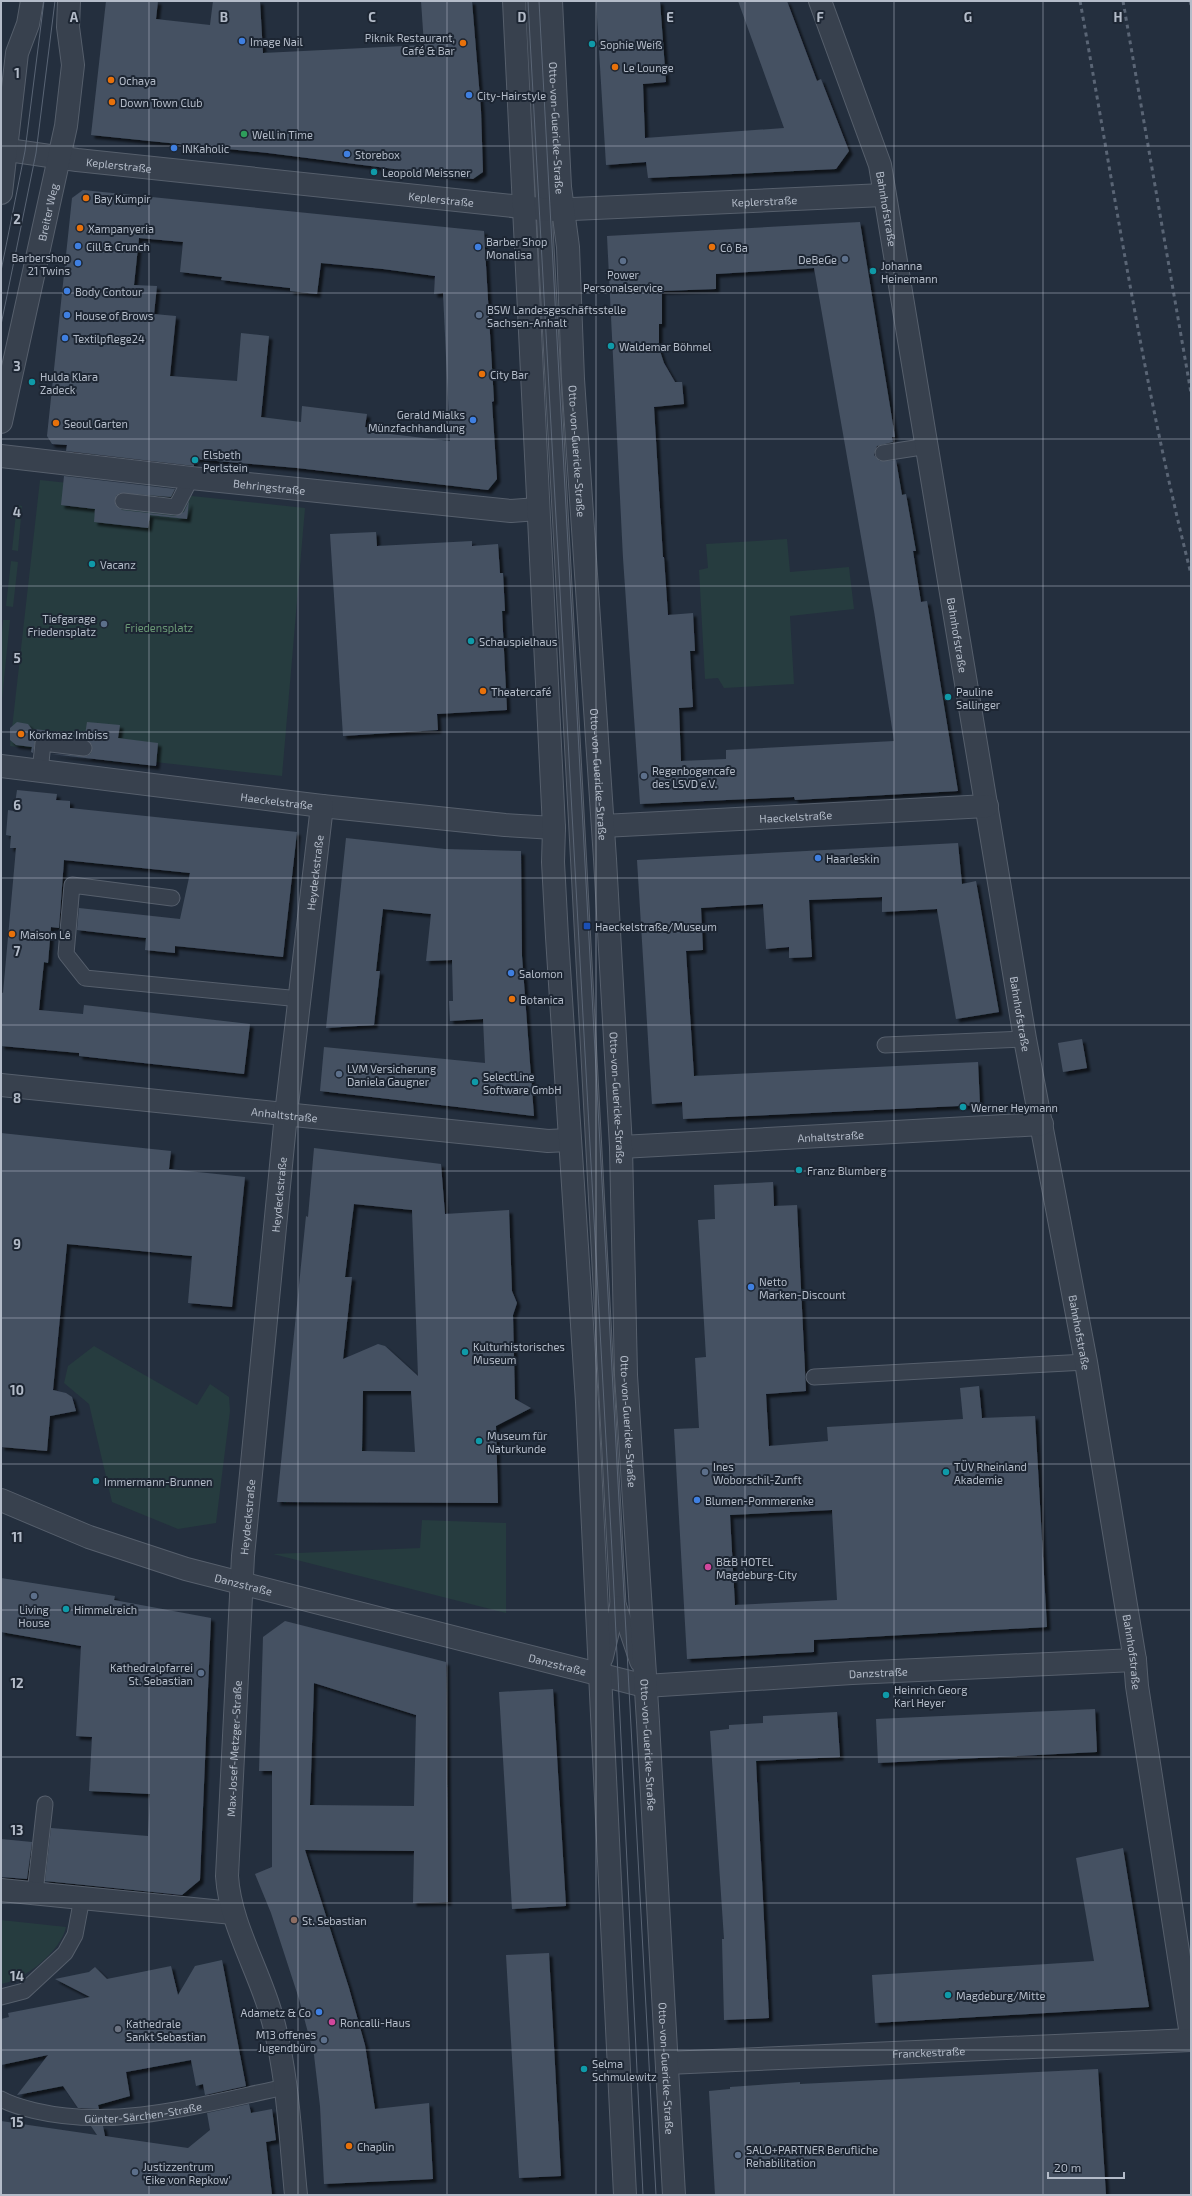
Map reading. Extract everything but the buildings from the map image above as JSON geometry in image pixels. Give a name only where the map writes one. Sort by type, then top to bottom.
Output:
[{"type":"street","points":[[1,193],[3,149],[16,53],[28,24],[32,1]]},
{"type":"street","name":"Breiter Weg","points":[[1,422],[60,157],[73,77],[73,57],[67,20],[69,1]]},
{"type":"street","name":"Otto-von-Guericke-Straße","points":[[514,1],[545,209],[538,510],[554,828],[553,870],[569,1140],[587,1402],[625,2195]]},
{"type":"street","name":"Otto-von-Guericke-Straße","points":[[545,209],[560,187],[551,1]]},
{"type":"street","name":"Bahnhofstraße","points":[[820,1],[880,165],[928,446],[1025,1039],[1086,1362],[1135,1660],[1137,1686],[1191,2035]]},
{"type":"street","name":"Keplerstraße","points":[[3,149],[60,157],[545,209],[884,195]]},
{"type":"street","name":"Otto-von-Guericke-Straße","points":[[545,209],[568,247],[573,379],[603,826],[620,1147],[626,1375],[674,2195]]},
{"type":"street","name":"Behringstraße","points":[[1,456],[191,478],[511,511],[538,510]]},
{"type":"street","name":"Haeckelstraße","points":[[1,766],[322,806],[505,825],[554,828]]},
{"type":"street","name":"Heydeckstraße","points":[[242,1584],[286,1114],[322,806]]},
{"type":"street","name":"Haeckelstraße","points":[[603,826],[987,806]]},
{"type":"street","name":"Anhaltstraße","points":[[1,1085],[548,1141],[569,1140]]},
{"type":"street","name":"Anhaltstraße","points":[[620,1147],[1042,1124]]},
{"type":"street","name":"Danzstraße","points":[[1,1500],[89,1537],[186,1569],[645,1686],[852,1673],[1135,1660]]},
{"type":"street","name":"Max-Josef-Metzger-Straße","points":[[242,1584],[227,1876],[233,1913],[271,2014],[285,2087],[296,2195]]},
{"type":"street","points":[[1,1890],[233,1913]]},
{"type":"street","name":"Franckestraße","points":[[667,2063],[1191,2040]]},
{"type":"lane","points":[[533,1],[618,1604],[645,1686]]},
{"type":"lane","points":[[883,452],[928,446]]},
{"type":"lane","points":[[123,501],[176,507],[191,478]]},
{"type":"lane","points":[[40,772],[43,744],[84,748]]},
{"type":"lane","points":[[172,898],[72,885],[66,954],[85,978],[300,999]]},
{"type":"lane","points":[[885,1045],[1025,1039]]},
{"type":"lane","points":[[814,1377],[1086,1362]]},
{"type":"lane","points":[[601,1674],[618,1604]]},
{"type":"lane","points":[[35,1894],[45,1804]]},
{"type":"lane","points":[[1,1997],[18,1994],[26,1989],[69,1949],[75,1935],[82,1898]]},
{"type":"lane","name":"Günter-Särchen-Straße","points":[[1,2100],[56,2115],[81,2117],[110,2116],[173,2110],[285,2087]]},
{"type":"green space","name":"Friedensplatz","points":[[40,480],[305,508],[282,776],[10,746]]},
{"type":"green space","points":[[17,505],[22,506],[18,551],[12,550]]},
{"type":"green space","points":[[787,539],[790,572],[849,567],[854,609],[790,616],[794,684],[724,688],[718,678],[705,679],[699,570],[708,568],[706,544]]},
{"type":"green space","points":[[11,561],[18,562],[13,607],[6,606]]},
{"type":"green space","points":[[3,620],[10,620],[2,699],[1,644]]},
{"type":"green space","points":[[94,1346],[197,1405],[210,1384],[229,1397],[230,1411],[216,1523],[178,1529],[112,1502],[89,1404],[64,1383],[68,1366]]},
{"type":"green space","points":[[422,1520],[506,1523],[506,1613],[273,1554],[420,1548]]},
{"type":"green space","points":[[1,1920],[66,1927],[63,1936],[57,1945],[50,1955],[41,1963],[21,1977],[1,1984]]},
{"type":"tram line","points":[[1,271],[25,151],[44,1]]},
{"type":"tram line","points":[[1,325],[36,153],[55,1]]},
{"type":"tram line","points":[[528,1],[612,1551],[643,2195]]},
{"type":"tram line","points":[[539,1],[656,2195]]},
{"type":"railway","points":[[1080,1],[1144,360],[1158,432],[1191,574]]},
{"type":"railway","points":[[1123,1],[1191,393]]},
{"type":"railway","points":[[1190,1],[1191,5]]},
{"type":"place","name":"Image Nail","points":[[242,41]]},
{"type":"place","name":"Piknik Restaurant, Café & Bar","points":[[463,43]]},
{"type":"place","name":"Sophie Weiß","points":[[592,44]]},
{"type":"place","name":"Le Lounge","points":[[615,67]]},
{"type":"place","name":"Ochaya","points":[[111,80]]},
{"type":"place","name":"City-Hairstyle","points":[[469,95]]},
{"type":"place","name":"Down Town Club","points":[[112,102]]},
{"type":"place","name":"Well in Time","points":[[244,134]]},
{"type":"place","name":"INKaholic","points":[[174,148]]},
{"type":"place","name":"Storebox","points":[[347,154]]},
{"type":"place","name":"Leopold Meissner","points":[[374,172]]},
{"type":"place","name":"Bay Kumpir","points":[[86,198]]},
{"type":"place","name":"Xampanyeria","points":[[80,228]]},
{"type":"place","name":"Cill & Crunch","points":[[78,246]]},
{"type":"place","name":"Barber Shop Monalisa","points":[[478,247]]},
{"type":"place","name":"Cô Ba","points":[[712,247]]},
{"type":"place","name":"DeBeGe","points":[[845,259]]},
{"type":"place","name":"Power Personalservice","points":[[623,261]]},
{"type":"place","name":"Barbershop 21 Twins","points":[[78,263]]},
{"type":"place","name":"Johanna Heinemann","points":[[873,271]]},
{"type":"place","name":"Body Contour","points":[[67,291]]},
{"type":"place","name":"House of Brows","points":[[67,315]]},
{"type":"place","name":"BSW Landesgeschäftsstelle Sachsen-Anhalt","points":[[479,315]]},
{"type":"place","name":"Textilpflege24","points":[[65,338]]},
{"type":"place","name":"Waldemar Böhmel","points":[[611,346]]},
{"type":"place","name":"City Bar","points":[[482,374]]},
{"type":"place","name":"Hulda Klara Zadeck","points":[[32,382]]},
{"type":"place","name":"Gerald Mialks Münzfachhandlung","points":[[473,420]]},
{"type":"place","name":"Seoul Garten","points":[[56,423]]},
{"type":"place","name":"Elsbeth Perlstein","points":[[195,460]]},
{"type":"place","name":"Vacanz","points":[[92,564]]},
{"type":"place","name":"Tiefgarage Friedensplatz","points":[[104,624]]},
{"type":"place","name":"Schauspielhaus","points":[[471,641]]},
{"type":"place","name":"Theatercafé","points":[[483,691]]},
{"type":"place","name":"Pauline Sallinger","points":[[948,697]]},
{"type":"place","name":"Korkmaz Imbiss","points":[[21,734]]},
{"type":"place","name":"Regenbogencafe des LSVD e.V.","points":[[644,776]]},
{"type":"place","name":"Haarleskin","points":[[818,858]]},
{"type":"place","name":"Haeckelstraße/Museum","points":[[587,926]]},
{"type":"place","name":"Maison Lê","points":[[12,934]]},
{"type":"place","name":"Salomon","points":[[511,973]]},
{"type":"place","name":"Botanica","points":[[512,999]]},
{"type":"place","name":"LVM Versicherung Daniela Gaugner","points":[[339,1074]]},
{"type":"place","name":"SelectLine Software GmbH","points":[[475,1082]]},
{"type":"place","name":"Werner Heymann","points":[[963,1107]]},
{"type":"place","name":"Franz Blumberg","points":[[799,1170]]},
{"type":"place","name":"Netto Marken-Discount","points":[[751,1287]]},
{"type":"place","name":"Kulturhistorisches Museum","points":[[465,1352]]},
{"type":"place","name":"Museum für Naturkunde","points":[[479,1441]]},
{"type":"place","name":"Ines Woborschil-Zunft","points":[[705,1472]]},
{"type":"place","name":"TÜV Rheinland Akademie","points":[[946,1472]]},
{"type":"place","name":"Immermann-Brunnen","points":[[96,1481]]},
{"type":"place","name":"Blumen-Pommerenke","points":[[697,1500]]},
{"type":"place","name":"B&B HOTEL Magdeburg-City","points":[[708,1567]]},
{"type":"place","name":"Living House","points":[[34,1596]]},
{"type":"place","name":"Himmelreich","points":[[66,1609]]},
{"type":"place","name":"Kathedralpfarrei St. Sebastian","points":[[201,1673]]},
{"type":"place","name":"Heinrich Georg Karl Heyer","points":[[886,1695]]},
{"type":"place","name":"St. Sebastian","points":[[294,1920]]},
{"type":"place","name":"Magdeburg/Mitte","points":[[948,1995]]},
{"type":"place","name":"Adametz & Co","points":[[319,2012]]},
{"type":"place","name":"Roncalli-Haus","points":[[332,2022]]},
{"type":"place","name":"Kathedrale Sankt Sebastian","points":[[118,2029]]},
{"type":"place","name":"M13 offenes Jugendbüro","points":[[324,2040]]},
{"type":"place","name":"Selma Schmulewitz","points":[[584,2069]]},
{"type":"place","name":"Chaplin","points":[[349,2146]]},
{"type":"place","name":"SALO+PARTNER Berufliche Rehabilitation","points":[[738,2155]]},
{"type":"place","name":"Justizzentrum 'Eike von Repkow'","points":[[135,2172]]}]
